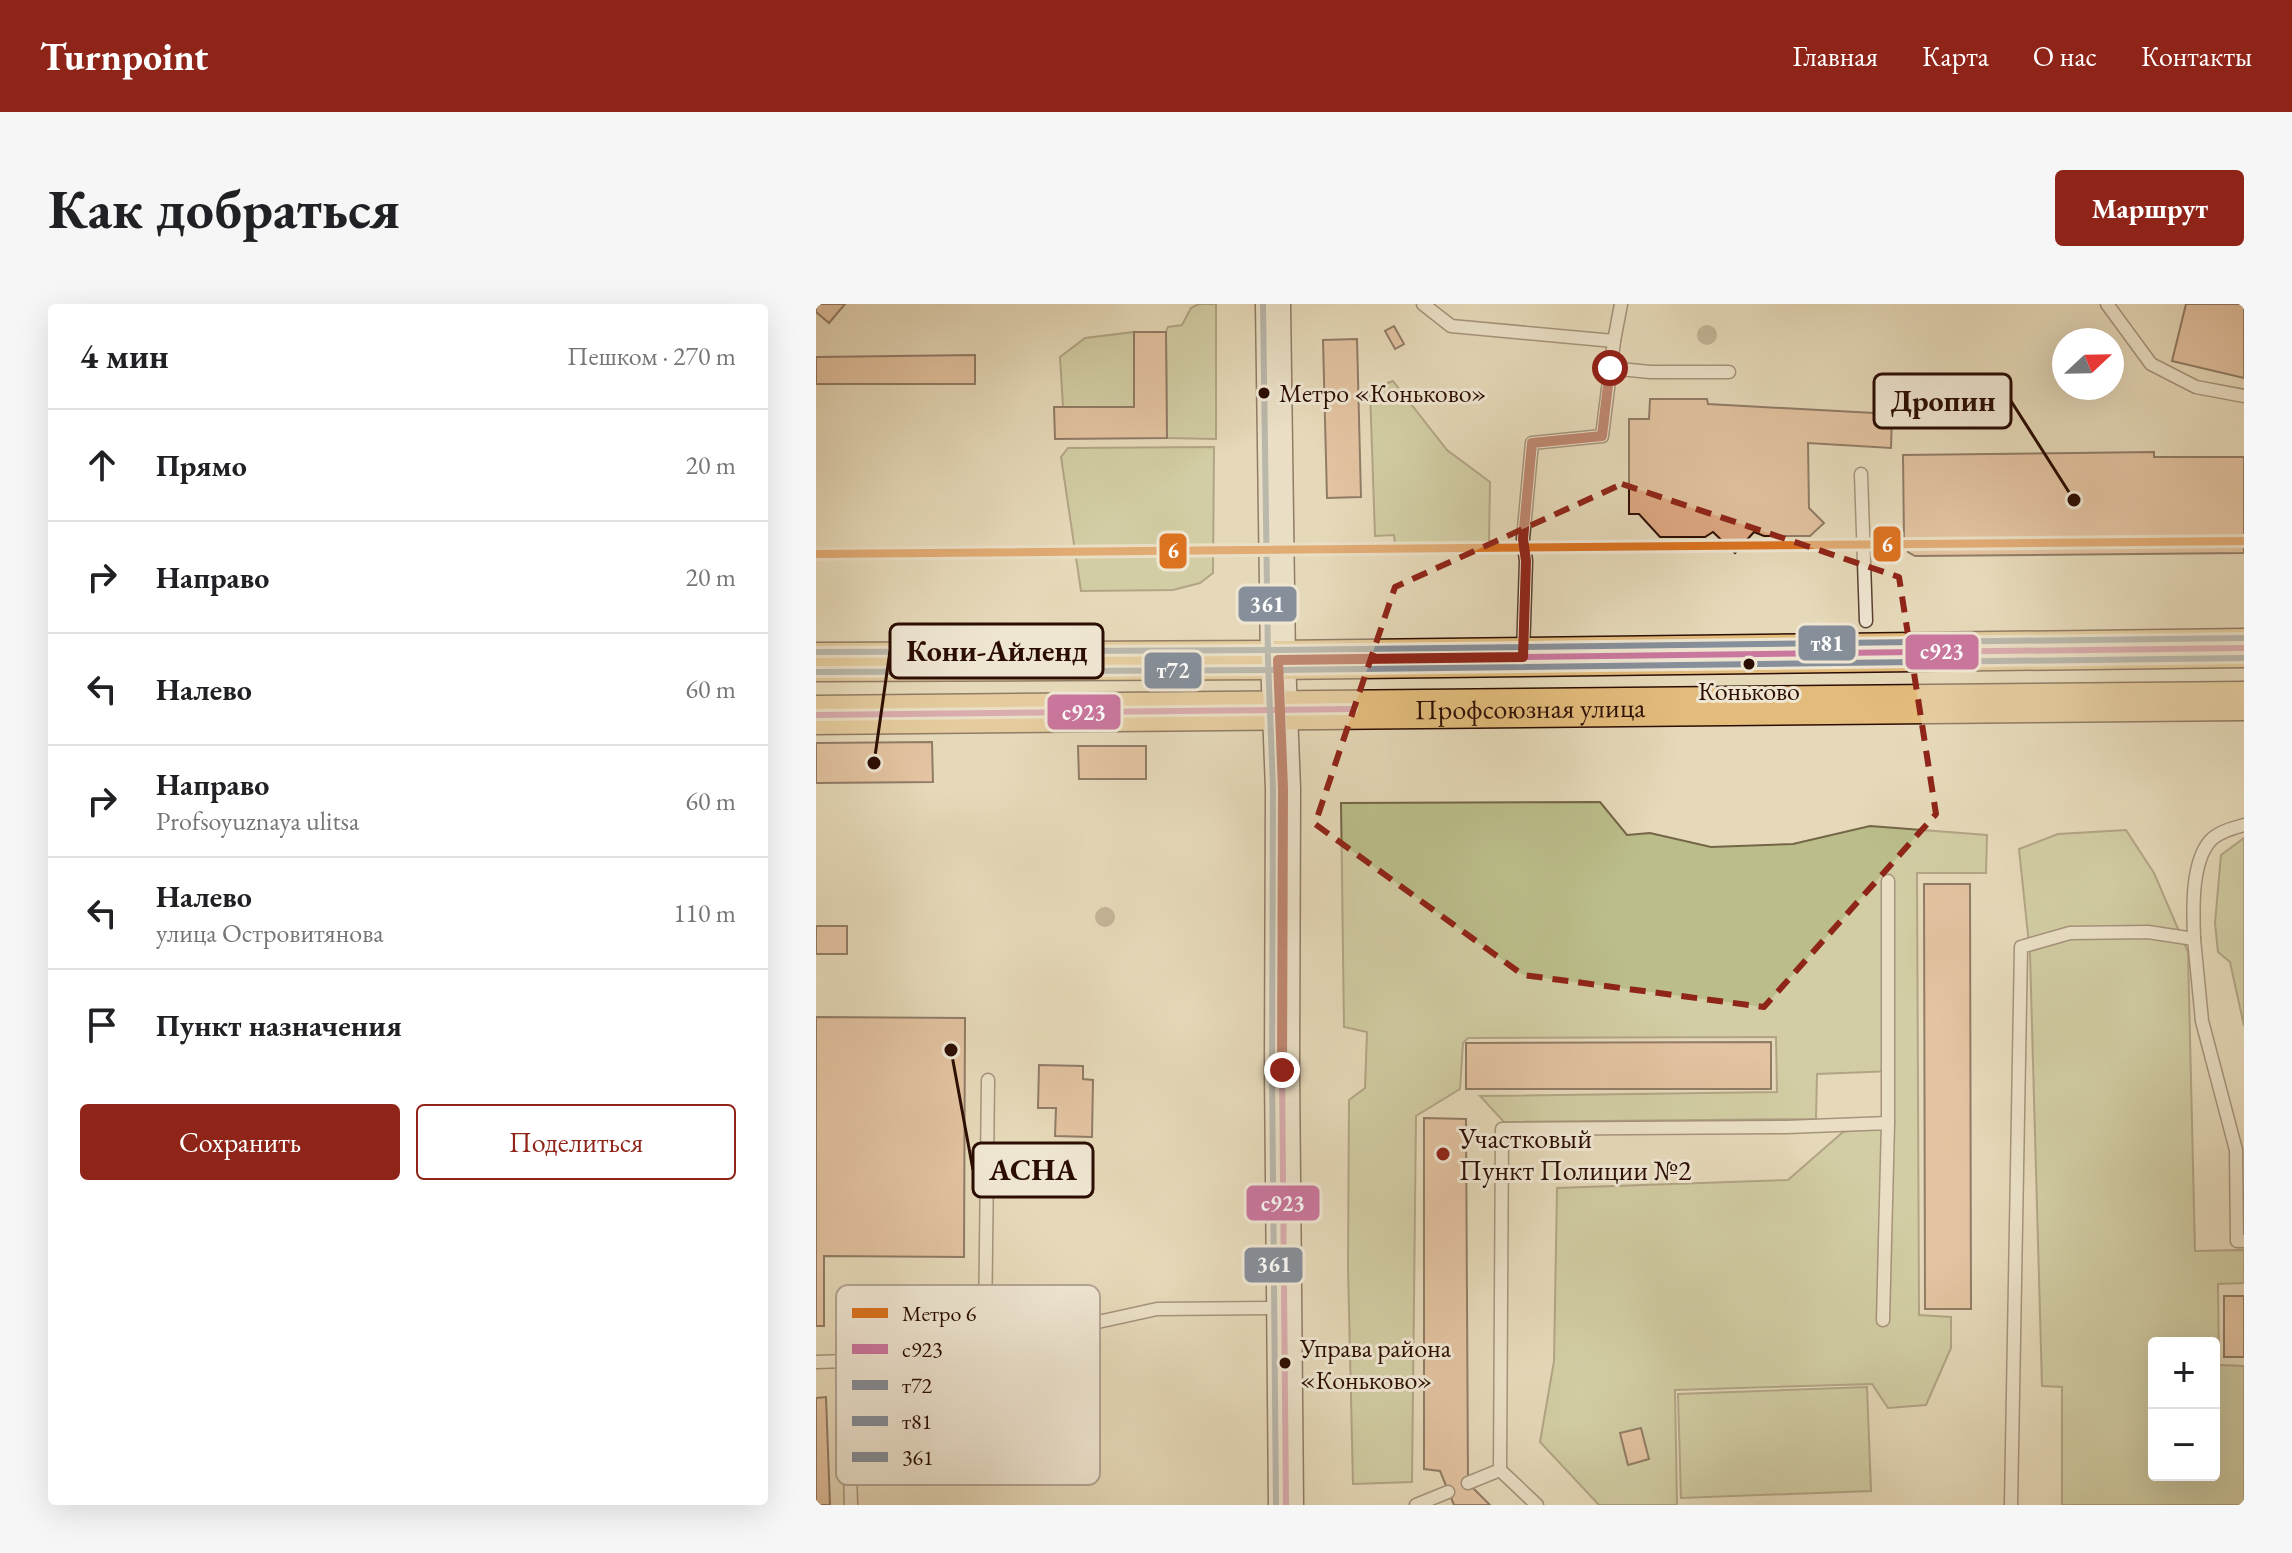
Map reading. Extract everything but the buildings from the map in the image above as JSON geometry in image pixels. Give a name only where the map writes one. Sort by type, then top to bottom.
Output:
[{"type":"main road","points":[[1273,304],[1283,789],[1286,1505]]},
{"type":"main road","points":[[816,662],[1278,660],[2244,648]]},
{"type":"main road","name":"Профсоюзная улица","points":[[816,715],[2244,701]]},
{"type":"lane","points":[[1423,304],[1451,326],[1614,341]]},
{"type":"lane","points":[[1523,657],[1526,561],[1523,539],[1532,443],[1602,436],[1621,304]]},
{"type":"lane","points":[[2107,304],[2151,364],[2196,387],[2244,396]]},
{"type":"lane","points":[[1610,368],[1650,372],[1729,372]]},
{"type":"lane","points":[[1861,474],[1866,621]]},
{"type":"lane","points":[[2244,825],[2212,839],[2200,858],[2193,907],[2202,1021],[2236,1150],[2237,1241],[2244,1241]]},
{"type":"lane","points":[[1883,1320],[1888,1123],[1888,881]]},
{"type":"lane","points":[[2011,1505],[2021,947],[2070,933],[2148,932],[2194,939]]},
{"type":"lane","points":[[986,1285],[988,1080]]},
{"type":"lane","points":[[1537,1505],[1500,1470],[1502,1129],[1787,1127],[1888,1123]]},
{"type":"lane","points":[[2236,1150],[2244,1137]]},
{"type":"lane","points":[[1100,1322],[1157,1309],[1285,1308]]},
{"type":"lane","points":[[816,1362],[836,1361]]},
{"type":"lane","points":[[1468,1483],[1500,1470]]},
{"type":"lane","points":[[850,1485],[851,1505]]},
{"type":"lane","points":[[1416,1505],[1448,1492]]},
{"type":"highlighted area","points":[[1622,484],[1899,577],[1936,814],[1764,1007],[1523,975],[1315,824],[1395,587]]},
{"type":"green space","points":[[1199,304],[1216,304],[1216,439],[1167,438],[1166,332],[1168,327],[1182,325],[1191,308]]},
{"type":"green space","points":[[1134,332],[1134,407],[1063,407],[1060,357],[1085,338]]},
{"type":"green space","points":[[1393,381],[1447,450],[1490,482],[1489,544],[1395,544],[1394,535],[1375,536],[1370,390]]},
{"type":"green space","points":[[1214,447],[1213,573],[1200,583],[1173,590],[1081,591],[1061,457],[1068,448]]},
{"type":"green space","points":[[1600,802],[1627,835],[1650,833],[1711,847],[1793,844],[1870,826],[1987,835],[1986,873],[1917,873],[1919,1315],[1951,1317],[1951,1348],[1926,1405],[1888,1408],[1872,1384],[1675,1390],[1677,1505],[1599,1505],[1540,1442],[1554,1361],[1557,1188],[1788,1180],[1843,1132],[1888,1123],[1894,1071],[1817,1074],[1816,1119],[1504,1122],[1480,1096],[1777,1092],[1776,1037],[1468,1038],[1463,1043],[1460,1089],[1416,1116],[1412,1482],[1353,1484],[1348,1267],[1349,1100],[1365,1088],[1367,1032],[1344,1027],[1341,803]]},
{"type":"green space","points":[[2126,830],[2154,873],[2188,952],[2195,1251],[2244,1250],[2244,1283],[2218,1284],[2219,1337],[2148,1337],[2148,1481],[2220,1481],[2220,1365],[2244,1366],[2244,1505],[2062,1505],[2062,1387],[2042,1386],[2030,954],[2019,849],[2058,834]]},
{"type":"green space","points":[[2244,838],[2244,1026],[2230,962],[2218,952],[2215,923],[2221,855]]},
{"type":"green space","points":[[1867,1387],[1871,1491],[1681,1498],[1678,1394]]},
{"type":"metro line","name":"6","points":[[816,554],[2244,541]]},
{"type":"transit line","name":"361","points":[[1263,304],[1273,789],[1276,1505]]},
{"type":"transit line","name":"т81","points":[[816,652],[1278,650],[2244,638]]},
{"type":"transit line","name":"с923","points":[[1286,1505],[1283,789],[1278,660],[2244,648]]},
{"type":"transit line","name":"т72","points":[[816,672],[1278,670],[2244,658]]},
{"type":"transit line","name":"с923","points":[[816,715],[1352,709]]},
{"type":"place","name":"Метро «Коньково»","points":[[1264,393]]},
{"type":"place","name":"Дропин","points":[[2074,500]]},
{"type":"place","name":"Коньково","points":[[1749,664]]},
{"type":"place","name":"Кони-Айленд","points":[[874,763]]},
{"type":"place","name":"АСНА","points":[[951,1050]]},
{"type":"place","name":"Участковый Пункт Полиции №2","points":[[1443,1154]]},
{"type":"place","name":"Управа района «Коньково»","points":[[1285,1363]]},
{"type":"route","points":[[1282,1070],[1283,789],[1278,660],[1523,657],[1526,561],[1523,539],[1532,443],[1602,436],[1610,368]]}]
